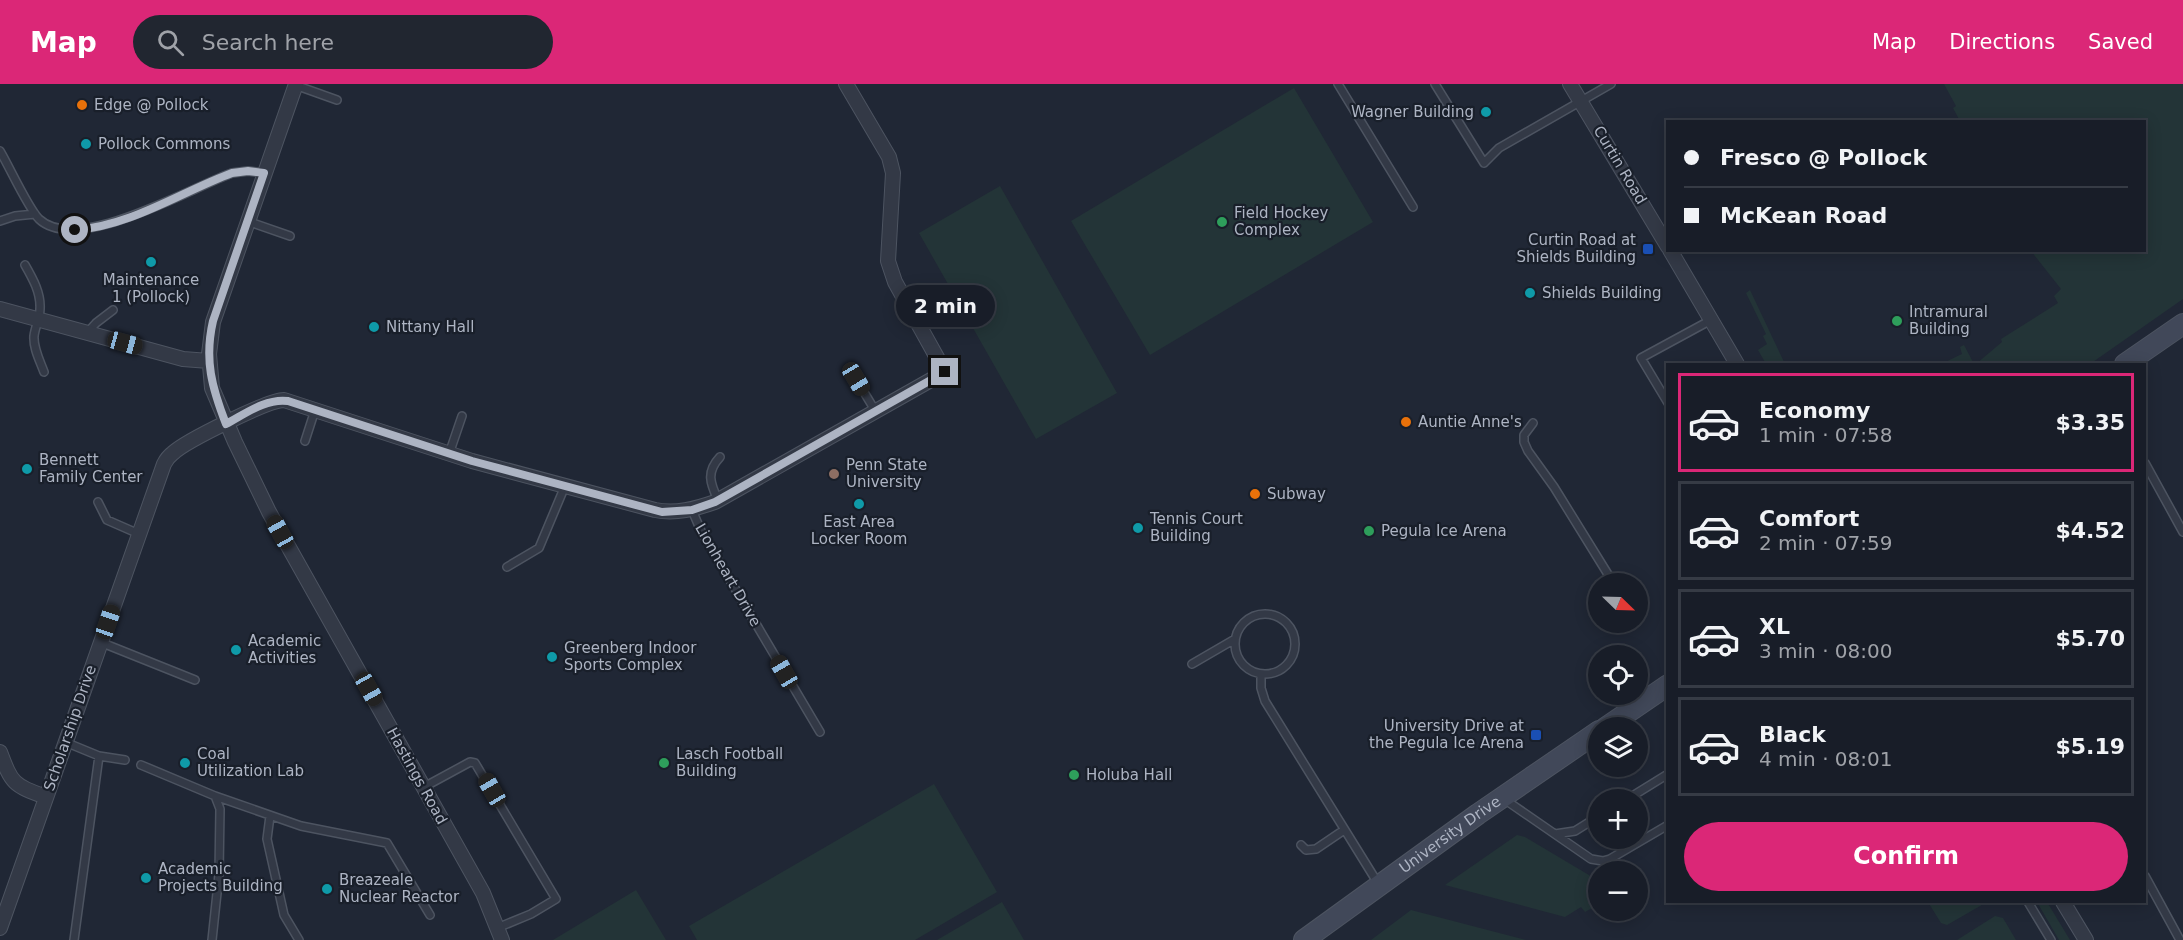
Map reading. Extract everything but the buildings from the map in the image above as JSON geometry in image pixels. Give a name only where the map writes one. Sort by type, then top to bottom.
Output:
[{"type":"main road","points":[[2126,363],[2183,324]]},
{"type":"main road","points":[[1621,717],[1666,686]]},
{"type":"main road","name":"University Drive","points":[[1304,940],[1502,797],[1588,738]]},
{"type":"street","name":"Scholarship Drive","points":[[0,928],[164,464],[168,457],[180,447],[274,401],[288,401],[449,454],[565,486],[654,510],[669,512],[692,510],[718,500],[945,372],[891,272],[888,261],[893,173],[889,157],[846,84]]},
{"type":"street","name":"Curtin Road","points":[[1570,84],[1666,244]]},
{"type":"street","name":"Hastings Road","points":[[295,85],[213,321],[209,361],[214,394],[269,512],[483,893],[500,934]]},
{"type":"street","name":"Curtin Road","points":[[1671,252],[1736,363]]},
{"type":"street","points":[[0,309],[183,359],[209,361]]},
{"type":"street","points":[[0,752],[11,780],[15,784],[46,797]]},
{"type":"street","points":[[2064,903],[2086,940]]},
{"type":"lane","points":[[1338,84],[1413,207]]},
{"type":"lane","points":[[1436,84],[1484,164],[1499,148],[1611,84]]},
{"type":"lane","points":[[295,85],[338,100]]},
{"type":"lane","points":[[0,153],[35,214],[39,219],[57,229],[86,229],[135,214],[232,173],[248,171],[264,173]]},
{"type":"lane","points":[[0,221],[15,216],[35,214]]},
{"type":"lane","points":[[248,221],[290,236]]},
{"type":"lane","points":[[25,265],[38,294],[40,308],[34,337],[44,372]]},
{"type":"lane","points":[[87,333],[113,310]]},
{"type":"lane","points":[[1666,399],[1641,358],[1712,320]]},
{"type":"lane","points":[[856,379],[876,412]]},
{"type":"lane","points":[[305,441],[315,410]]},
{"type":"lane","points":[[449,454],[462,416]]},
{"type":"lane","points":[[1533,423],[1524,435],[1528,451],[1554,487],[1607,573]]},
{"type":"lane","points":[[718,500],[710,475],[713,465],[720,457]]},
{"type":"lane","points":[[2146,465],[2183,532]]},
{"type":"lane","points":[[507,567],[539,548],[565,486]]},
{"type":"lane","points":[[98,502],[107,520],[139,534]]},
{"type":"lane","name":"Lionheart Drive","points":[[692,510],[701,531],[820,732]]},
{"type":"lane","points":[[1269,614],[1280,618],[1289,626],[1294,636],[1295,648],[1291,659],[1283,668],[1273,673],[1261,674],[1250,671],[1241,664],[1235,652],[1235,639],[1239,628],[1247,620],[1258,615],[1269,614]]},
{"type":"lane","points":[[1192,664],[1235,639]]},
{"type":"lane","points":[[100,642],[195,680]]},
{"type":"lane","points":[[1261,674],[1261,688],[1265,701],[1379,885]]},
{"type":"lane","points":[[65,742],[99,756],[125,760]]},
{"type":"lane","points":[[74,940],[99,756]]},
{"type":"lane","points":[[424,788],[470,762],[475,763],[556,899],[500,934]]},
{"type":"lane","points":[[141,765],[215,796],[301,826],[387,843],[430,915]]},
{"type":"lane","points":[[1644,789],[1666,775]]},
{"type":"lane","points":[[212,940],[219,874],[220,809],[215,796]]},
{"type":"lane","points":[[1502,797],[1592,859],[1604,861],[1615,858],[1666,826]]},
{"type":"lane","points":[[270,816],[267,839],[284,915],[299,940]]},
{"type":"lane","points":[[1555,834],[1575,831],[1588,823]]},
{"type":"lane","points":[[1301,845],[1306,850],[1316,849],[1344,830]]},
{"type":"lane","points":[[2146,878],[2180,940]]},
{"type":"lane","points":[[2029,903],[2051,940]]},
{"type":"shaded area","points":[[1944,84],[2183,84],[2183,299],[2091,363],[1977,363],[2002,342],[2001,339],[2058,303],[2054,296],[2061,289],[2032,252],[2146,252],[2146,120],[1959,120],[1953,108],[1956,106]]},
{"type":"shaded area","name":"Field Hockey Complex","points":[[1294,88],[1373,222],[1150,355],[1071,221]]},
{"type":"shaded area","points":[[1000,186],[1117,393],[1036,439],[919,233]]},
{"type":"shaded area","points":[[1750,290],[1785,363],[1765,363],[1758,350],[1767,344],[1763,336],[1766,334],[1746,293]]},
{"type":"shaded area","points":[[1964,345],[1973,363],[1943,363],[1962,354],[1960,347]]},
{"type":"shaded area","points":[[934,784],[997,892],[915,940],[697,940],[689,926]]},
{"type":"shaded area","points":[[1517,835],[1525,837],[1588,874],[1588,910],[1585,912],[1581,907],[1565,917],[1445,885]]},
{"type":"shaded area","points":[[636,890],[666,940],[553,940]]},
{"type":"shaded area","points":[[1002,902],[1024,940],[937,940]]},
{"type":"shaded area","points":[[1929,903],[1985,903],[1947,925],[1941,923]]},
{"type":"shaded area","points":[[2038,903],[2048,903],[2070,940],[2059,940]]},
{"type":"shaded area","points":[[1411,910],[1526,940],[1371,940]]},
{"type":"shaded area","points":[[1995,916],[2003,918],[2016,940],[1957,940]]},
{"type":"place","name":"Edge @ Pollock","points":[[82,105]]},
{"type":"place","name":"Wagner Building","points":[[1486,112]]},
{"type":"place","name":"Pollock Commons","points":[[86,144]]},
{"type":"place","name":"Field Hockey Complex","points":[[1222,222]]},
{"type":"place","name":"Curtin Road at Shields Building","points":[[1648,249]]},
{"type":"place","name":"Maintenance 1 (Pollock)","points":[[151,262]]},
{"type":"place","name":"Shields Building","points":[[1530,293]]},
{"type":"place","name":"Intramural Building","points":[[1897,321]]},
{"type":"place","name":"Nittany Hall","points":[[374,327]]},
{"type":"place","name":"Auntie Anne's","points":[[1406,422]]},
{"type":"place","name":"Bennett Family Center","points":[[27,469]]},
{"type":"place","name":"Penn State University","points":[[834,474]]},
{"type":"place","name":"Subway","points":[[1255,494]]},
{"type":"place","name":"East Area Locker Room","points":[[859,504]]},
{"type":"place","name":"Tennis Court Building","points":[[1138,528]]},
{"type":"place","name":"Pegula Ice Arena","points":[[1369,531]]},
{"type":"place","name":"Academic Activities","points":[[236,650]]},
{"type":"place","name":"Greenberg Indoor Sports Complex","points":[[552,657]]},
{"type":"place","name":"University Drive at the Pegula Ice Arena","points":[[1536,735]]},
{"type":"place","name":"Coal Utilization Lab","points":[[185,763]]},
{"type":"place","name":"Lasch Football Building","points":[[664,763]]},
{"type":"place","name":"Holuba Hall","points":[[1074,775]]},
{"type":"place","name":"Academic Projects Building","points":[[146,878]]},
{"type":"place","name":"Breazeale Nuclear Reactor","points":[[327,889]]},
{"type":"route","points":[[75,230],[99,226],[135,214],[232,173],[241,171],[264,173],[213,321],[210,338],[209,361],[212,388],[226,424],[274,401],[288,401],[472,461],[662,512],[692,510],[715,502],[945,372]]}]
